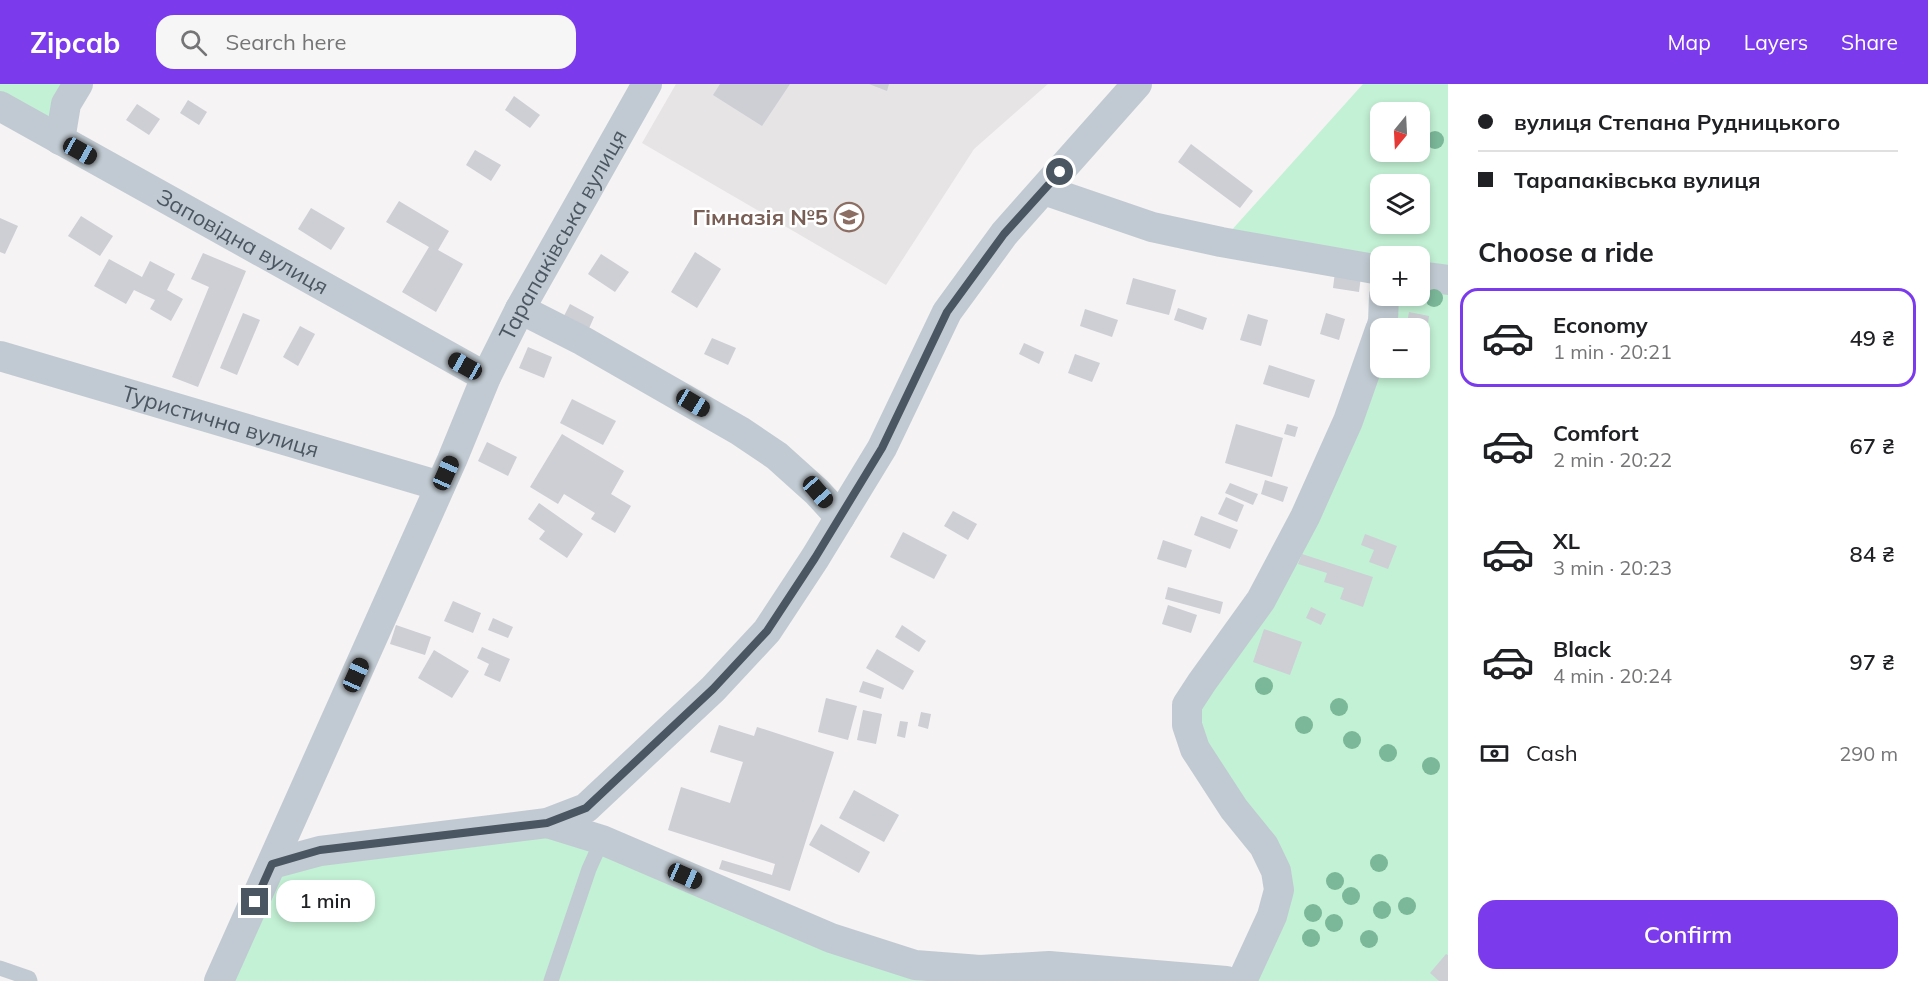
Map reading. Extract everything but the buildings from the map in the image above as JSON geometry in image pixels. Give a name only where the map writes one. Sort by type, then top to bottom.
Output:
[{"type":"street","points":[[60,140],[66,104],[78,84]]},
{"type":"street","name":"Тарапаківська вулиця","points":[[219,981],[440,486],[486,377],[520,309],[647,84]]},
{"type":"street","points":[[272,864],[320,850],[547,823],[586,808],[713,689],[767,631],[882,448],[947,312],[1004,234],[1137,84]]},
{"type":"street","name":"Заповідна вулиця","points":[[0,106],[486,377]]},
{"type":"street","points":[[1044,190],[1152,227],[1221,242],[1370,268]]},
{"type":"street","points":[[1430,278],[1448,280]]},
{"type":"street","points":[[520,309],[604,353],[740,431],[777,456],[818,492],[840,517]]},
{"type":"street","name":"Туристична вулиця","points":[[0,356],[440,486]]},
{"type":"street","points":[[1242,981],[1272,916],[1279,890],[1276,871],[1264,846],[1234,809],[1195,749],[1187,725],[1187,705],[1261,600],[1305,518],[1348,421],[1370,358]]},
{"type":"street","points":[[547,823],[602,840],[831,938],[915,965],[980,970],[1049,966],[1226,981]]},
{"type":"lane","points":[[551,981],[589,869],[602,840]]},
{"type":"lane","points":[[0,968],[29,978],[30,981]]},
{"type":"shaded area","name":"Гімназія №5","points":[[676,84],[1048,84],[974,149],[886,285],[642,143]]},
{"type":"green space","points":[[0,84],[78,84],[60,140],[0,106]]},
{"type":"green space","points":[[1363,84],[1448,84],[1448,981],[1242,981],[1279,890],[1187,705],[1374,378],[1430,378],[1430,318],[1382,318],[1383,306],[1430,306],[1430,246],[1370,246],[1370,255],[1221,242]]},
{"type":"green space","points":[[547,823],[915,965],[1226,981],[229,981],[272,864]]},
{"type":"place","name":"Гімназія №5","points":[[849,217]]},
{"type":"route","points":[[255,902],[272,864],[320,850],[547,823],[586,808],[713,689],[767,631],[882,448],[947,312],[1004,234],[1060,172]]}]
